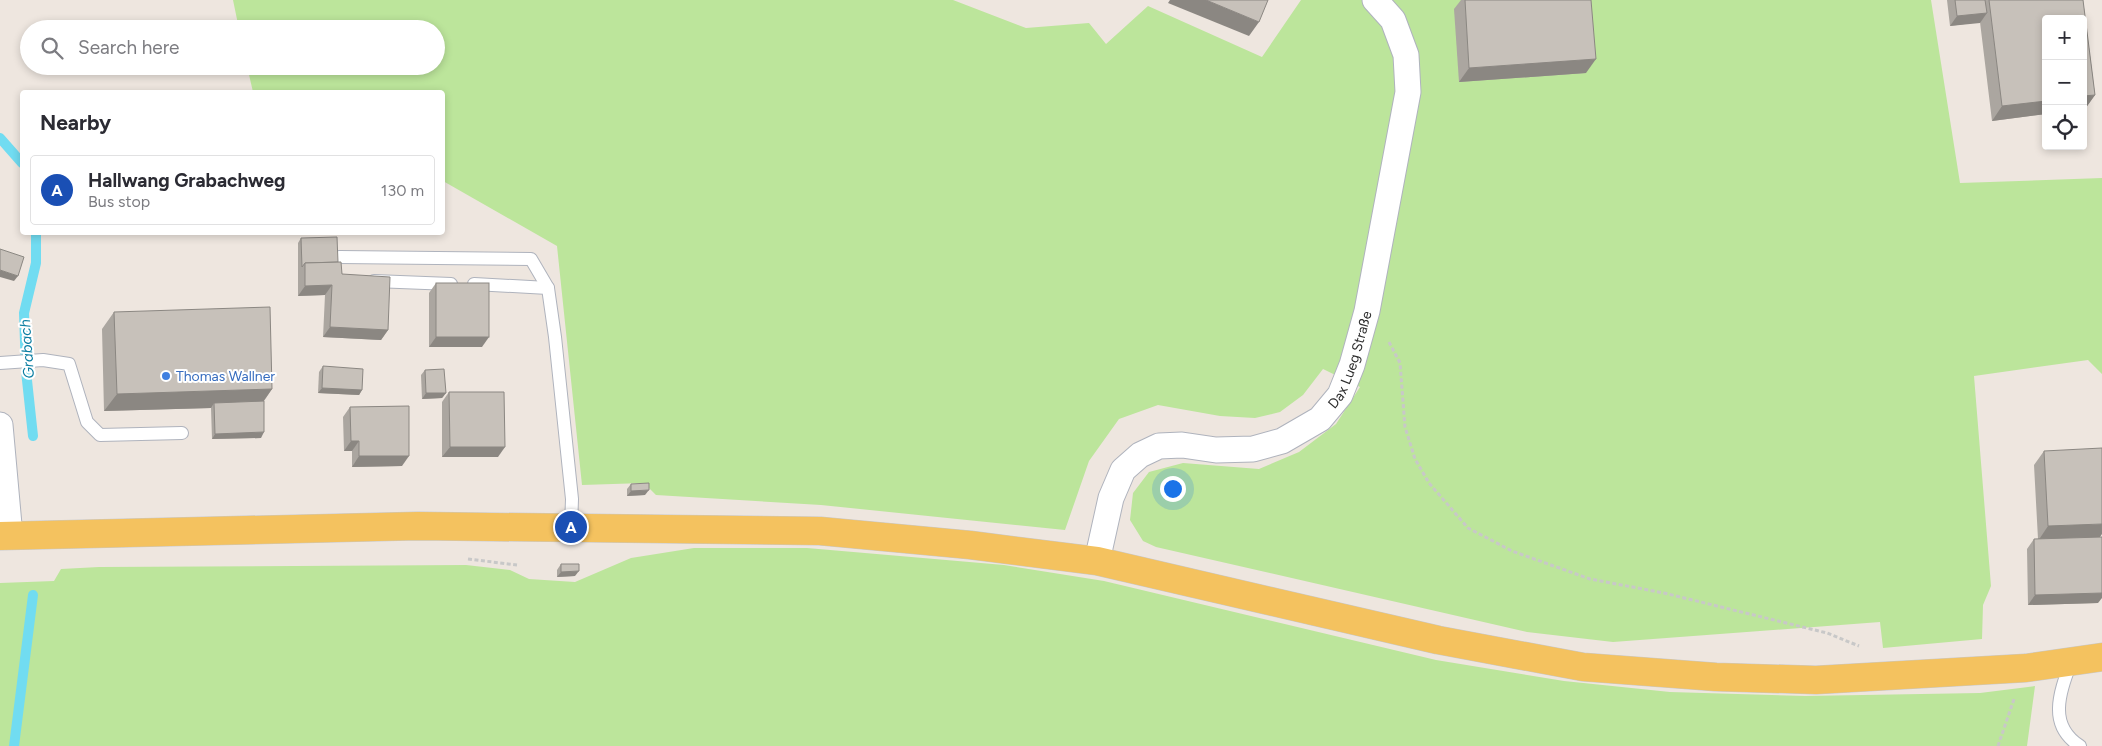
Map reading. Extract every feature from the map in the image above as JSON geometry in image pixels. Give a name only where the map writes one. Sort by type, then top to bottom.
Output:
[{"type":"main road","points":[[5,536],[418,526],[820,531],[970,545],[1097,561],[1438,640],[1583,667],[1716,678],[1816,680],[2026,668],[2102,657]]},
{"type":"street","name":"Dax Lueg Straße","points":[[1097,561],[1111,498],[1123,470],[1140,455],[1160,446],[1182,445],[1216,450],[1253,449],[1282,441],[1320,420],[1340,395],[1352,365],[1368,311],[1408,92],[1406,55],[1403,46],[1393,20],[1374,0]]},
{"type":"street","points":[[0,424],[5,536]]},
{"type":"lane","points":[[339,257],[531,259],[548,288],[572,499],[571,527]]},
{"type":"lane","points":[[364,281],[548,288]]},
{"type":"lane","points":[[5,362],[43,360],[70,364],[87,422],[100,435],[182,433]]},
{"type":"lane","points":[[2071,662],[2059,694],[2059,718],[2068,738],[2080,746]]},
{"type":"path","points":[[1368,311],[1391,344],[1400,363],[1405,427],[1415,459],[1429,483],[1468,528],[1512,551],[1590,579],[1664,593],[1827,634],[1866,650]]},
{"type":"path","points":[[1998,746],[2026,668]]},
{"type":"green space","points":[[233,0],[953,0],[1026,28],[1089,23],[1106,44],[1148,6],[1262,57],[1301,0],[1931,0],[1960,183],[2102,178],[2102,374],[2088,360],[1974,376],[1991,586],[1983,605],[1982,639],[1883,648],[1880,622],[1613,642],[1527,632],[1156,547],[1143,541],[1130,520],[1133,493],[1149,472],[1183,463],[1259,469],[1299,452],[1336,424],[1360,387],[1323,369],[1303,395],[1280,412],[1255,418],[1220,416],[1158,405],[1119,419],[1089,461],[1065,530],[821,505],[656,495],[644,483],[582,485],[557,246],[445,182],[445,90],[253,90],[249,75],[445,75],[445,20],[237,20]]},
{"type":"green space","points":[[694,548],[807,548],[1004,565],[1104,581],[1436,660],[1564,681],[1670,692],[1805,696],[1980,693],[2035,686],[2027,746],[0,746],[0,583],[54,581],[61,569],[99,567],[466,565],[510,570],[529,579],[575,582],[631,558]]},
{"type":"building","points":[[1206,0],[1268,0],[1259,22]]},
{"type":"building","points":[[1465,0],[1591,0],[1596,59],[1469,68]]},
{"type":"building","points":[[1955,0],[1985,0],[1987,13],[1957,16]]},
{"type":"building","points":[[1989,0],[2083,0],[2085,15],[2042,15],[2042,101],[2002,106]]},
{"type":"building","points":[[2087,32],[2095,95],[2087,96]]},
{"type":"building","points":[[337,237],[338,262],[305,263],[302,267],[301,238]]},
{"type":"building","points":[[0,249],[24,257],[18,276],[0,270]]},
{"type":"building","points":[[341,262],[342,274],[390,277],[388,330],[330,327],[332,285],[305,286],[305,263]]},
{"type":"building","points":[[436,283],[489,283],[489,337],[436,337]]},
{"type":"building","points":[[270,307],[272,389],[117,394],[114,312]]},
{"type":"building","points":[[323,366],[363,369],[362,390],[322,388]]},
{"type":"building","points":[[444,369],[446,393],[426,393],[425,370]]},
{"type":"building","points":[[449,392],[504,392],[505,447],[450,447]]},
{"type":"building","points":[[264,401],[264,432],[215,434],[214,403]]},
{"type":"building","points":[[409,406],[409,456],[359,456],[359,441],[351,441],[350,407]]},
{"type":"building","points":[[2102,448],[2102,524],[2048,526],[2044,451]]},
{"type":"building","points":[[649,483],[649,490],[631,491],[631,484]]},
{"type":"building","points":[[2102,537],[2102,593],[2035,595],[2034,539]]},
{"type":"building","points":[[561,564],[579,564],[579,571],[561,572]]},
{"type":"waterway","name":"Grabach","points":[[0,138],[20,161]]},
{"type":"waterway","name":"Grabach","points":[[33,436],[26,371],[24,313],[36,263],[36,235]]},
{"type":"waterway","name":"Grabach","points":[[14,746],[33,595]]},
{"type":"place","name":"Thomas Wallner","points":[[166,376]]},
{"type":"place","name":"Hallwang Grabachweg","points":[[571,527]]}]
